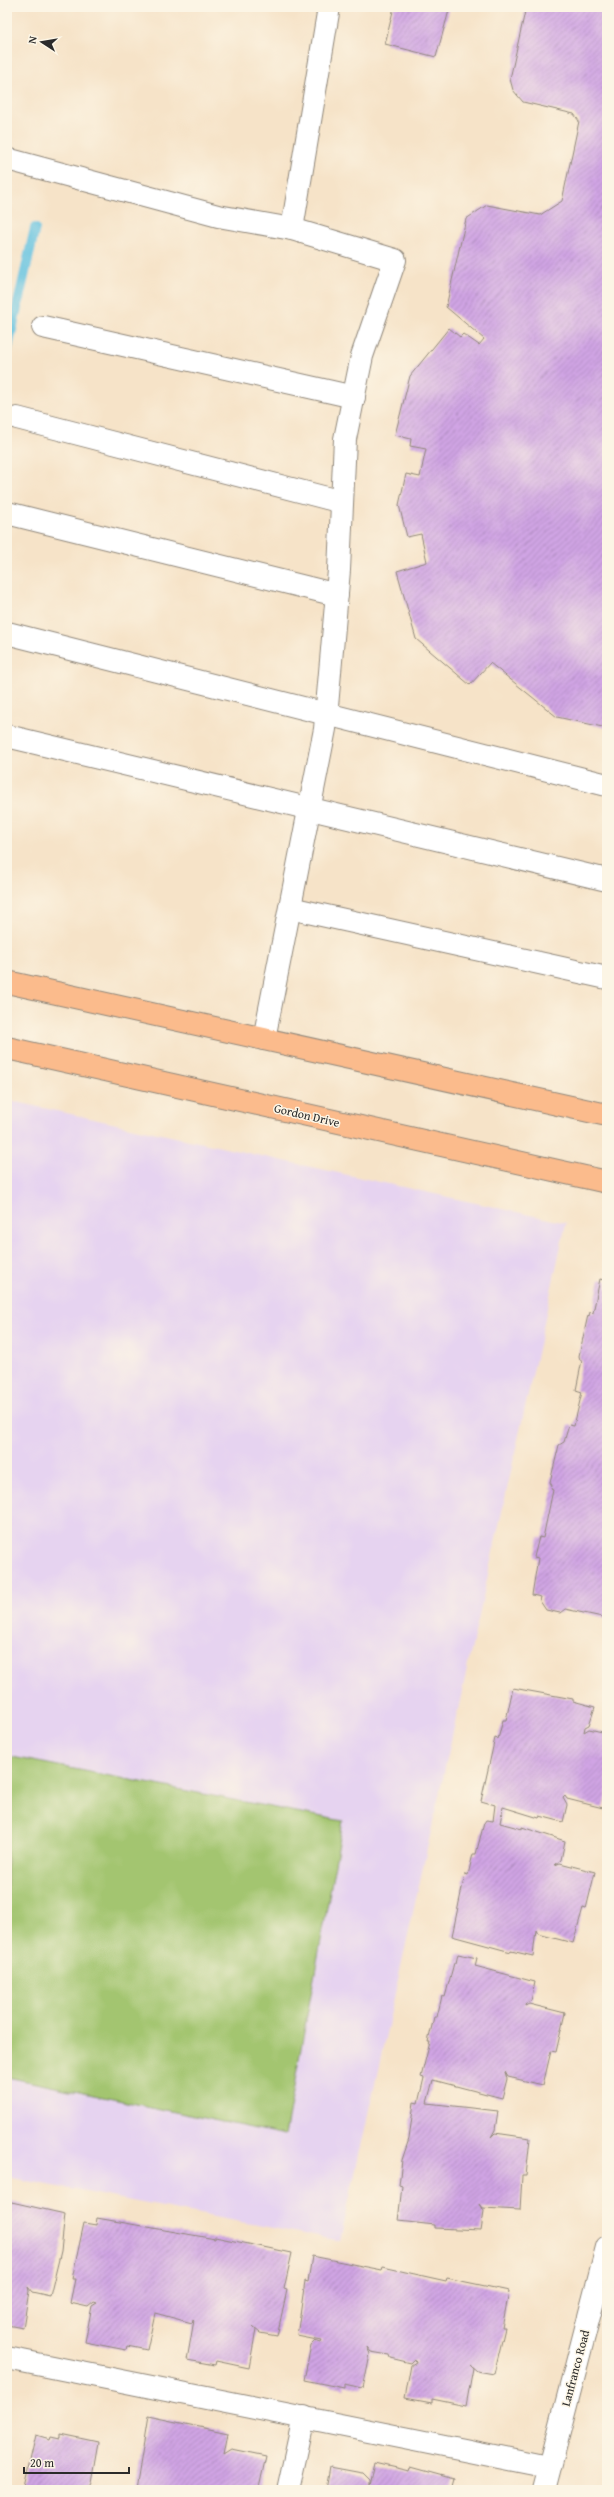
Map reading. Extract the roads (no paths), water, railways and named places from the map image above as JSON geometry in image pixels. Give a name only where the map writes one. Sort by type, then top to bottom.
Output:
[{"type":"main road","points":[[7,982],[607,1115]]},
{"type":"main road","name":"Gordon Drive","points":[[7,1048],[607,1182]]},
{"type":"street","points":[[292,229],[329,7]]},
{"type":"street","points":[[7,159],[218,216],[292,229],[395,260],[362,356],[345,439],[337,595],[327,713],[310,810],[264,1039]]},
{"type":"street","points":[[43,327],[354,397]]},
{"type":"street","points":[[17,418],[342,502]]},
{"type":"street","points":[[7,513],[337,595]]},
{"type":"street","points":[[7,633],[607,785]]},
{"type":"street","points":[[7,736],[310,810],[607,880]]},
{"type":"street","points":[[290,908],[607,978]]},
{"type":"street","name":"Lanfranco Road","points":[[544,2490],[607,2247]]},
{"type":"street","points":[[7,2358],[549,2467]]},
{"type":"street","points":[[288,2490],[304,2417]]},
{"type":"waterway","points":[[7,352],[35,228]]}]
